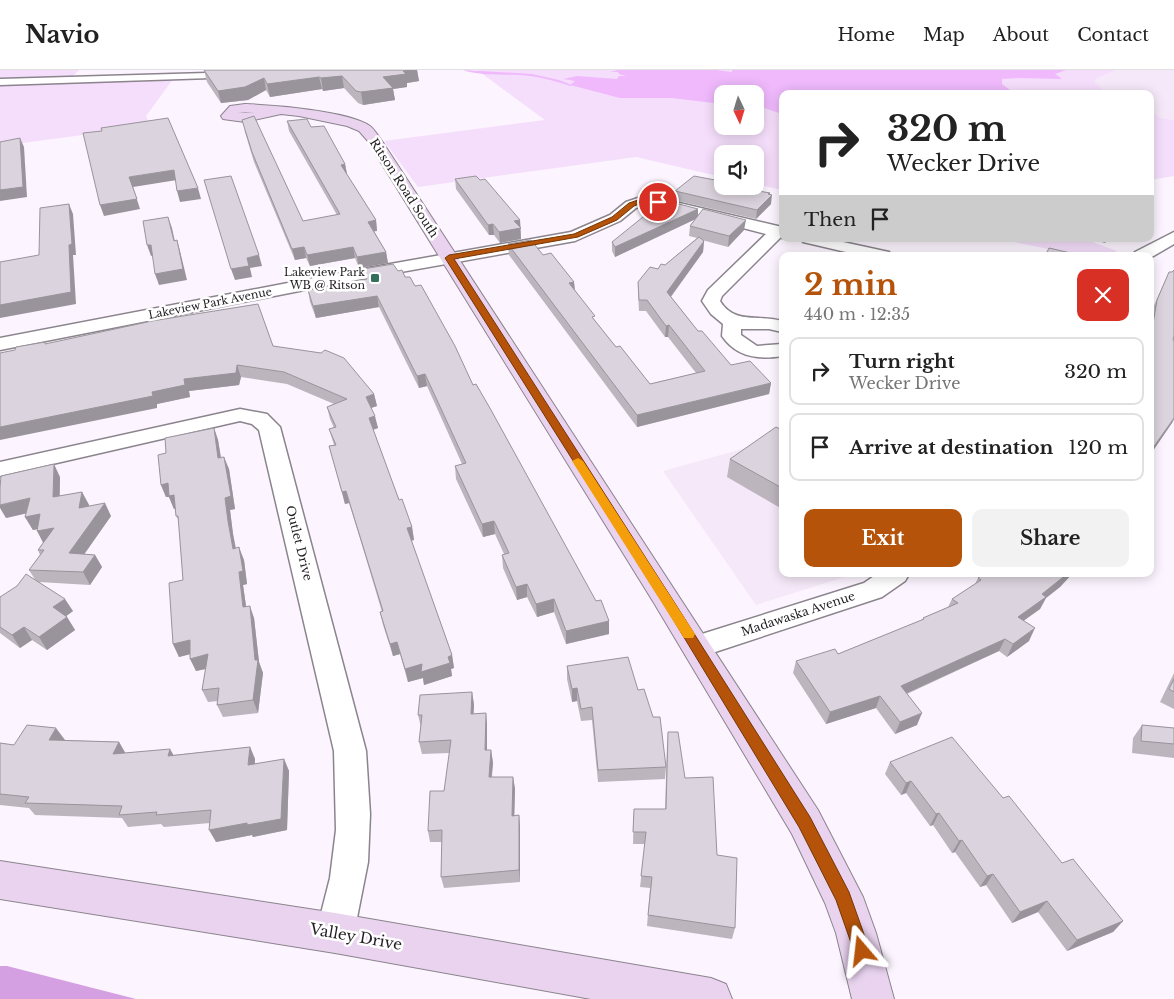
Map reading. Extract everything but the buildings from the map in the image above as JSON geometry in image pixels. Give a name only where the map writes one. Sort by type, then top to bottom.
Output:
[{"type":"street","points":[[0,82],[207,76]]},
{"type":"street","name":"Ritson Road South","points":[[278,110],[349,122],[365,129],[377,144],[805,822],[824,856],[843,898],[856,933],[873,999]]},
{"type":"street","name":"Lakeview Park Avenue","points":[[0,344],[449,258],[576,236],[615,218],[631,205],[641,201],[658,202],[779,232]]},
{"type":"street","points":[[779,233],[714,294],[711,301],[714,307],[733,322],[772,322],[779,326]]},
{"type":"street","points":[[1149,252],[1174,237]]},
{"type":"street","points":[[822,242],[866,252]]},
{"type":"street","points":[[733,322],[731,336],[744,349],[764,353],[779,350]]},
{"type":"street","name":"Outlet Drive","points":[[0,469],[240,415],[259,419],[269,427],[350,751],[353,788],[353,842],[348,878],[335,934]]},
{"type":"street","name":"Madawaska Avenue","points":[[696,647],[873,590],[892,577]]},
{"type":"street","name":"Valley Drive","points":[[0,880],[335,934],[711,999]]},
{"type":"shaded area","points":[[0,70],[79,70],[70,79],[0,81]]},
{"type":"shaded area","points":[[477,70],[1116,70],[1097,78],[1094,82],[1104,90],[779,90],[779,189],[764,186],[764,145],[714,145],[714,175],[636,157],[418,187],[384,141],[545,120]]},
{"type":"shaded area","points":[[618,70],[716,70],[732,72],[732,70],[1066,70],[1055,74],[1062,79],[1002,79],[1002,84],[1010,90],[779,90],[779,113],[764,108],[764,85],[714,85],[714,103],[672,98],[620,98],[570,85],[575,81],[563,79],[577,76],[617,79],[619,76],[626,76],[618,72],[610,72]]},
{"type":"shaded area","points":[[1116,70],[1174,70],[1174,120],[1161,118],[1154,114],[1154,90],[1104,90],[1094,82],[1097,78]]},
{"type":"shaded area","points":[[173,79],[146,116],[150,126],[0,146],[0,84]]},
{"type":"shaded area","points":[[1154,114],[1161,118],[1174,120],[1174,176],[1154,179]]},
{"type":"shaded area","points":[[1014,242],[1092,242],[1117,251],[1116,252],[1064,252]]},
{"type":"shaded area","points":[[779,439],[779,577],[845,577],[756,605],[663,471]]},
{"type":"shaded area","points":[[0,966],[7,966],[136,999],[0,999]]},
{"type":"waterway","points":[[465,70],[532,75],[557,80],[570,85]]},
{"type":"slow traffic","points":[[578,461],[688,634]]},
{"type":"place","name":"Lakeview Park WB @ Ritson","points":[[375,278]]},
{"type":"route","points":[[658,202],[641,201],[631,205],[615,218],[576,236],[449,258],[672,608],[805,822],[824,856],[843,898],[862,951]]}]
